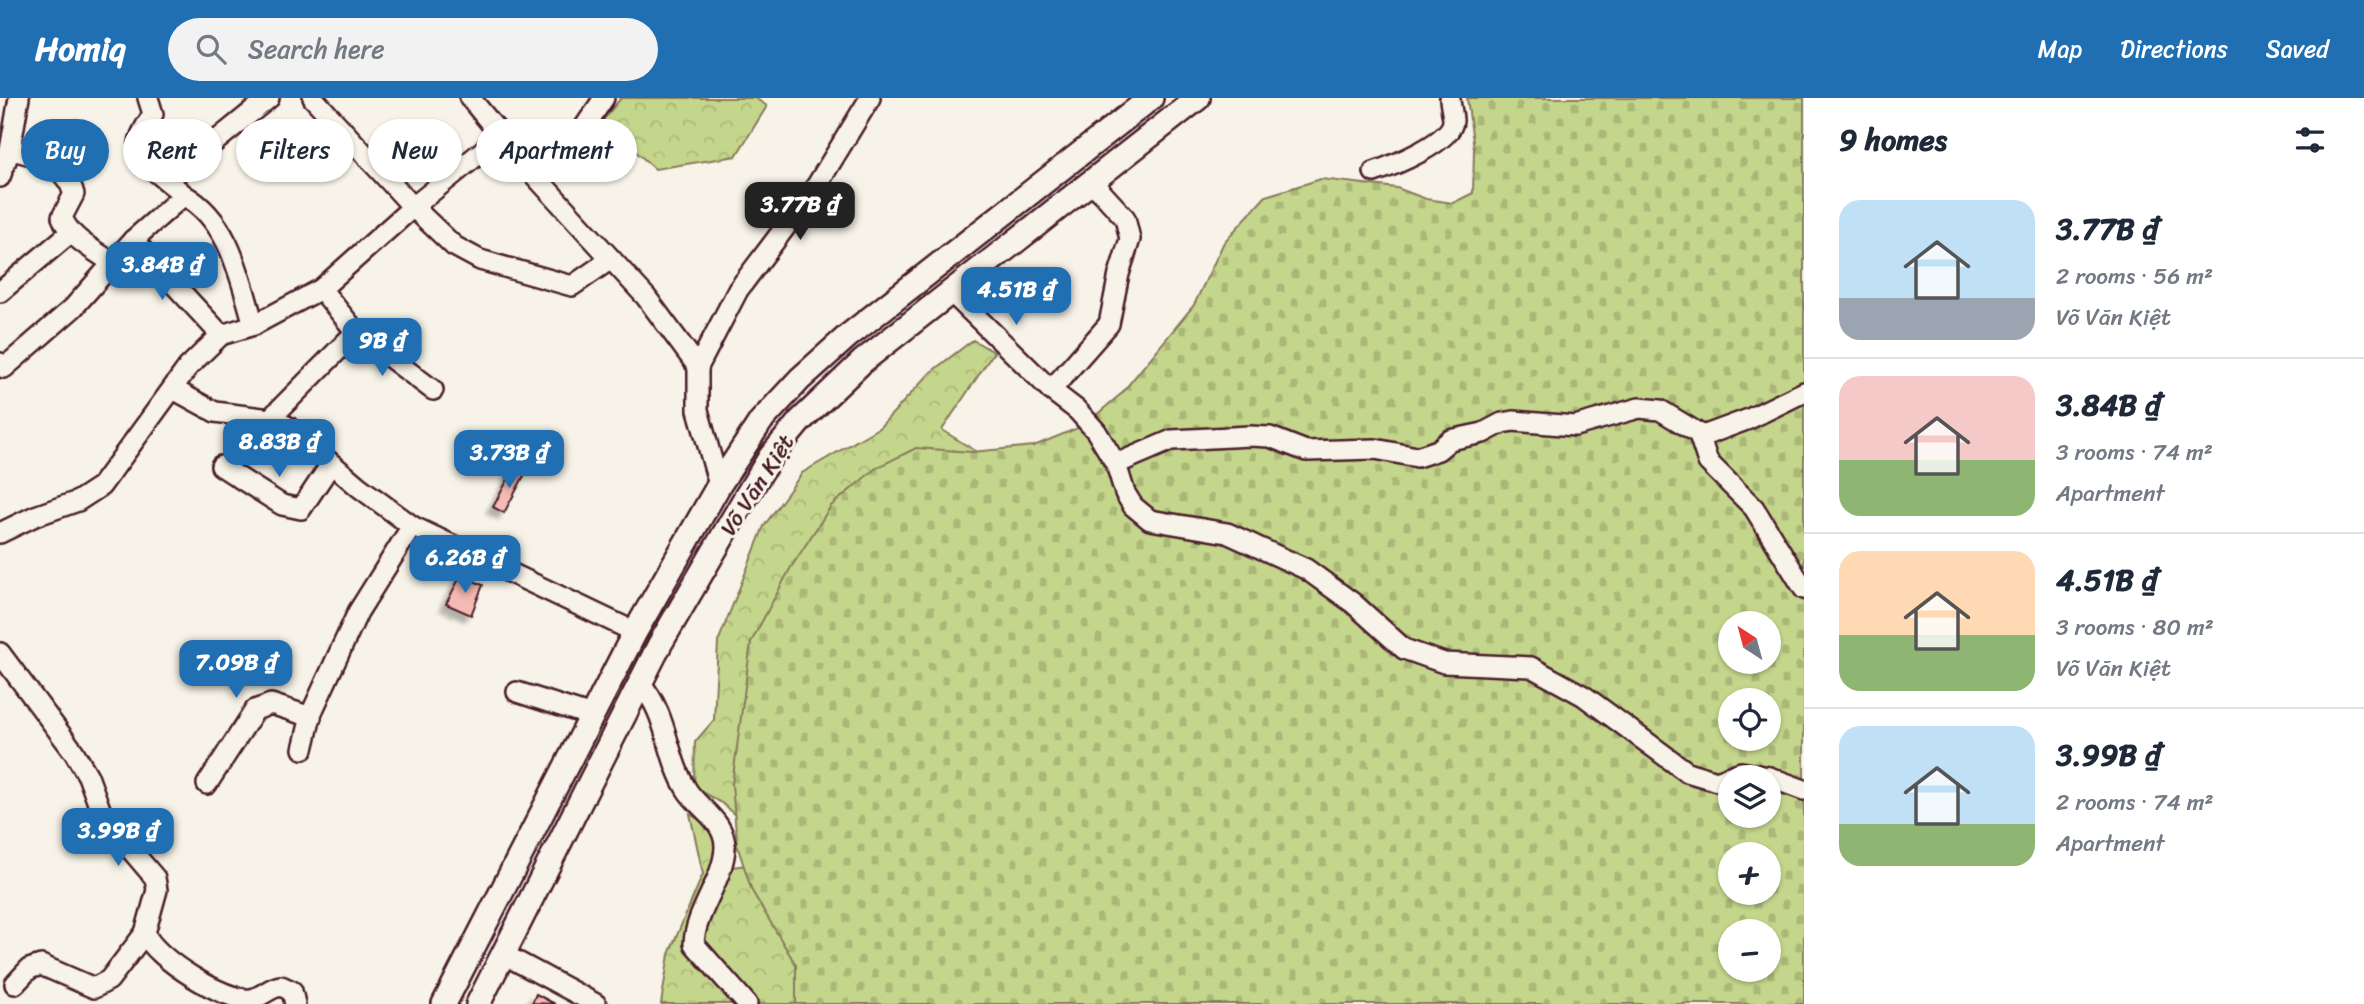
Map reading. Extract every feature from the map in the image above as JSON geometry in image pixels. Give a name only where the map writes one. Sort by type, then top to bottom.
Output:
[{"type":"main road","name":"Võ Văn Kiệt","points":[[444,1004],[635,632],[719,485],[761,421],[800,379],[848,336],[1152,98]]},
{"type":"main road","name":"Võ Văn Kiệt","points":[[478,1004],[640,682],[771,456],[832,388],[1198,98]]},
{"type":"main road","points":[[1075,158],[1092,181]]},
{"type":"main road","points":[[719,485],[744,500]]},
{"type":"street","points":[[0,177],[10,150],[19,98]]},
{"type":"street","points":[[148,98],[153,114],[150,119]]},
{"type":"street","points":[[222,136],[269,98]]},
{"type":"street","points":[[313,98],[413,207],[454,246],[471,257],[564,286],[577,285],[611,259]]},
{"type":"street","points":[[470,98],[487,119]]},
{"type":"street","points":[[590,119],[604,98]]},
{"type":"street","points":[[719,485],[698,410],[698,368],[738,290],[817,185],[870,98]]},
{"type":"street","points":[[1374,172],[1417,154],[1450,128],[1453,121],[1450,98]]},
{"type":"street","points":[[10,150],[35,154],[72,187],[74,194],[62,217],[70,233],[112,263]]},
{"type":"street","points":[[0,533],[35,516],[78,501],[101,486],[188,367],[221,335],[254,325],[321,289],[413,207],[476,156]]},
{"type":"street","points":[[1051,390],[1109,324],[1119,274],[1130,239],[1125,218],[1092,181]]},
{"type":"street","points":[[172,182],[184,195],[206,209],[219,227],[254,325]]},
{"type":"street","points":[[541,182],[646,297],[698,368]]},
{"type":"street","points":[[0,363],[4,368],[73,308],[133,240],[184,195]]},
{"type":"street","points":[[0,292],[70,233]]},
{"type":"street","points":[[133,240],[221,335]]},
{"type":"street","points":[[321,289],[356,332],[433,390]]},
{"type":"street","points":[[952,293],[1096,431],[1116,464],[1125,493],[1133,506],[1150,520],[1227,533],[1306,569],[1353,603],[1404,649],[1444,663],[1531,667],[1584,696],[1687,772],[1718,781]]},
{"type":"street","points":[[270,419],[356,332]]},
{"type":"street","points":[[173,389],[215,412],[270,419],[287,426],[331,464],[412,526],[635,632]]},
{"type":"street","points":[[1699,435],[1714,433],[1749,419],[1804,391]]},
{"type":"street","points":[[1116,464],[1172,440],[1250,436],[1270,437],[1306,451],[1385,450],[1416,457],[1438,450],[1450,440],[1483,433],[1503,423],[1575,426],[1639,408],[1660,410],[1699,435],[1708,462],[1754,508],[1804,589]]},
{"type":"street","points":[[221,466],[282,505],[301,509],[331,464]]},
{"type":"street","points":[[303,750],[311,717],[366,595],[412,526]]},
{"type":"street","points":[[0,653],[74,752],[88,776],[103,817],[155,878],[157,890],[145,933],[109,980],[94,988],[41,965],[29,970],[15,984]]},
{"type":"street","points":[[640,682],[660,711],[687,790],[724,836],[724,855],[694,944],[747,1004]]},
{"type":"street","points":[[517,692],[592,716]]},
{"type":"street","points":[[207,784],[255,710],[271,704],[311,717]]},
{"type":"street","points":[[1781,781],[1804,790]]},
{"type":"street","points":[[145,933],[152,946],[186,974],[241,998],[255,998],[281,986],[292,991],[295,1004]]},
{"type":"street","points":[[503,954],[596,1004]]},
{"type":"green space","points":[[621,98],[755,98],[767,106],[736,156],[655,169],[637,153],[637,119],[604,119]]},
{"type":"green space","points":[[1467,98],[1804,98],[1804,1004],[796,1004],[796,965],[752,891],[737,845],[732,784],[751,642],[790,569],[831,506],[876,468],[916,448],[972,452],[1034,446],[1083,426],[1121,394],[1194,305],[1224,242],[1266,196],[1321,179],[1397,188],[1426,199],[1453,203],[1473,193],[1474,149]]},
{"type":"green space","points":[[973,340],[994,352],[942,430],[985,457],[830,1004],[661,1004],[669,954],[703,874],[690,814],[707,825],[726,848],[724,868],[754,864],[757,836],[723,804],[694,787],[695,742],[714,720],[718,642],[764,526],[802,473],[880,427],[931,372]]},
{"type":"building","points":[[514,468],[525,474],[504,513],[493,507]]},
{"type":"building","points":[[461,575],[483,585],[471,615],[446,604]]},
{"type":"building","points":[[536,994],[555,1004],[532,1003]]}]
